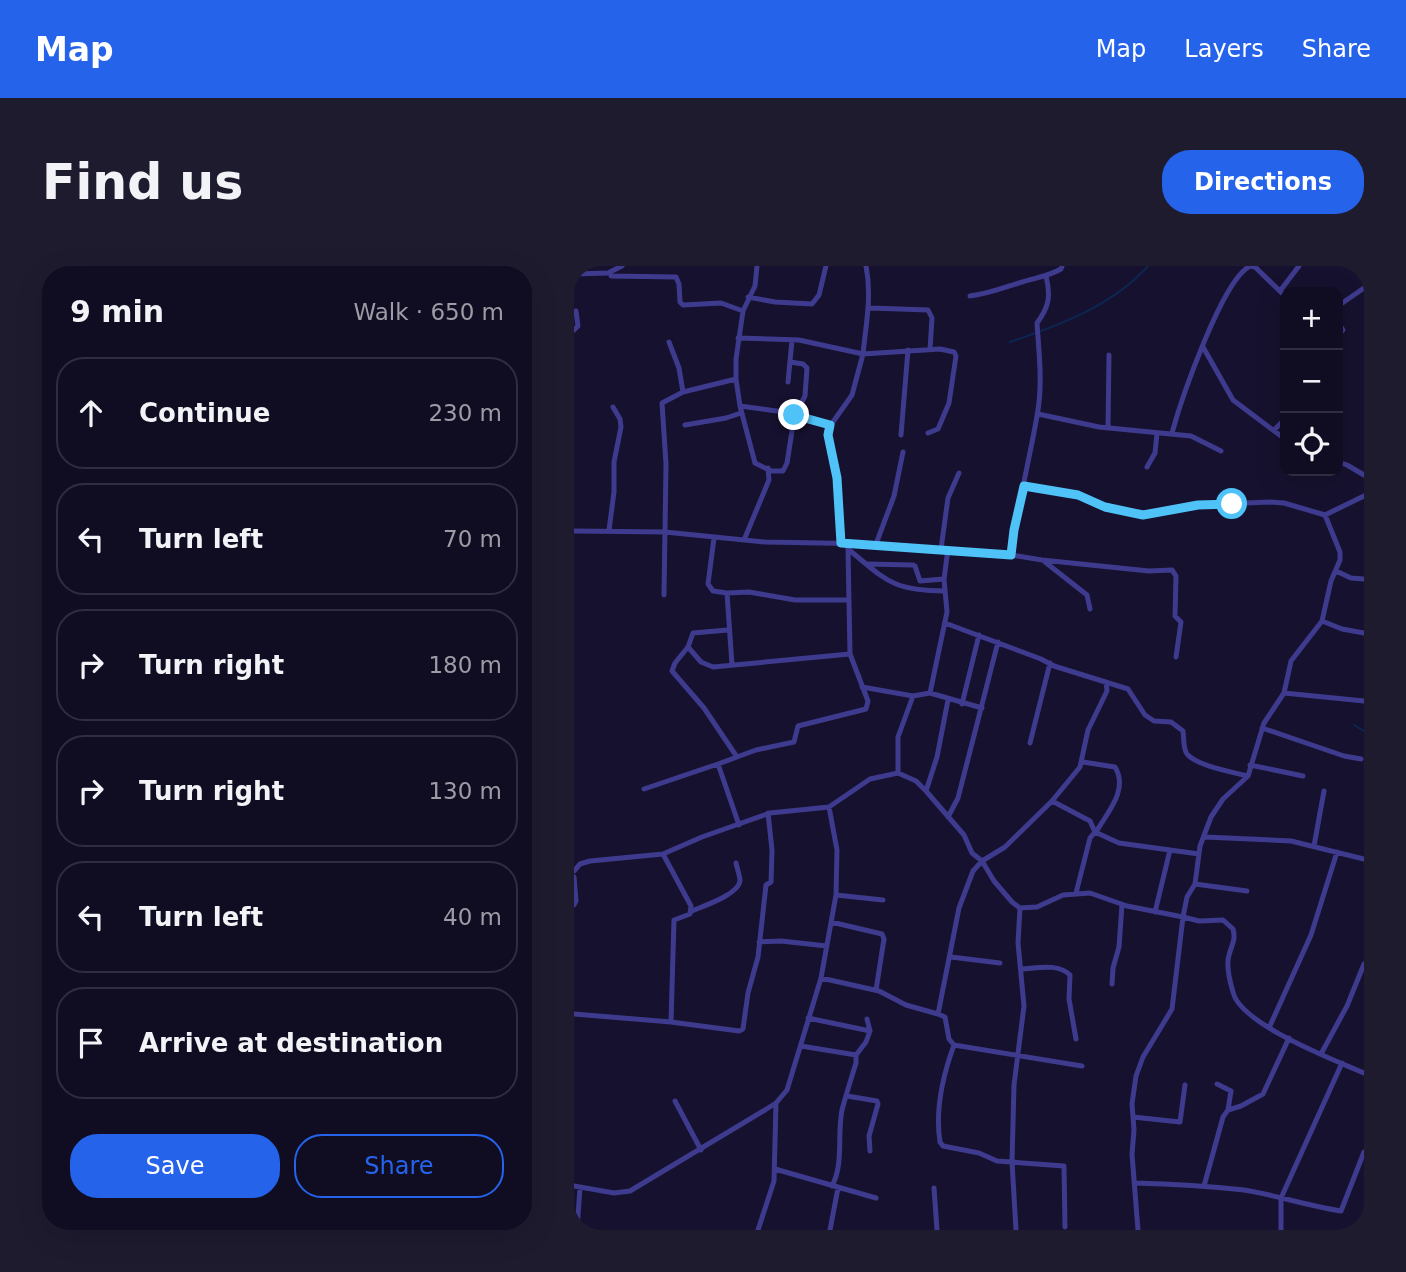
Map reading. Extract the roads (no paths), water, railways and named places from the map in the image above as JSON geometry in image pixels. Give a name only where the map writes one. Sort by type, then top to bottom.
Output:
[{"type":"street","points":[[574,274],[608,273],[622,266]]},
{"type":"street","points":[[757,266],[755,286],[743,311],[738,338],[736,380],[755,463],[771,471],[783,471],[787,463],[792,430]]},
{"type":"street","points":[[748,297],[812,304],[820,295],[826,266]]},
{"type":"street","points":[[841,543],[837,478],[828,435],[830,425],[852,395],[857,383],[870,309],[870,283],[866,266]]},
{"type":"street","points":[[970,296],[991,293],[1046,276],[1062,266]]},
{"type":"street","points":[[1172,433],[1181,401],[1233,282],[1250,266],[1255,267],[1280,291]]},
{"type":"street","points":[[1283,287],[1300,266]]},
{"type":"street","points":[[611,276],[676,277],[680,302],[683,304],[720,303],[743,311]]},
{"type":"street","points":[[1011,555],[1038,414],[1041,366],[1037,323],[1046,313],[1048,303],[1050,292],[1046,276]]},
{"type":"street","points":[[1343,303],[1364,288]]},
{"type":"street","points":[[870,309],[928,310],[932,318],[930,349]]},
{"type":"street","points":[[574,331],[578,326],[576,312]]},
{"type":"street","points":[[738,338],[792,340],[863,355],[908,350],[951,350],[956,356],[949,403],[938,429],[928,433]]},
{"type":"street","points":[[788,382],[792,340]]},
{"type":"street","points":[[668,342],[679,368],[683,392]]},
{"type":"street","points":[[1203,347],[1233,400],[1280,435]]},
{"type":"street","points":[[901,435],[908,350]]},
{"type":"street","points":[[1108,427],[1109,355]]},
{"type":"street","points":[[790,362],[803,364],[807,368],[805,396],[794,415]]},
{"type":"street","points":[[664,594],[666,453],[660,408],[664,400],[683,392],[736,380]]},
{"type":"street","points":[[609,530],[614,492],[614,462],[621,427],[613,407]]},
{"type":"street","points":[[685,425],[726,418],[741,409],[794,415],[830,425]]},
{"type":"street","points":[[1038,414],[1087,425],[1199,438],[1221,451]]},
{"type":"street","points":[[1274,430],[1280,424]]},
{"type":"street","points":[[1147,467],[1155,453],[1157,433]]},
{"type":"street","points":[[876,544],[894,496],[903,452]]},
{"type":"street","points":[[1343,464],[1364,475]]},
{"type":"street","points":[[744,540],[769,480],[768,468]]},
{"type":"street","points":[[930,693],[947,605],[944,549],[948,498],[959,473]]},
{"type":"street","points":[[1024,486],[1078,495],[1105,507],[1143,515],[1198,505],[1270,502],[1325,514],[1344,508],[1364,496]]},
{"type":"street","points":[[1138,1230],[1132,1104],[1138,1066],[1167,1019],[1175,1000],[1187,897],[1195,884],[1199,854],[1215,809],[1248,776],[1262,728],[1284,693],[1291,661],[1322,621],[1331,581],[1340,560],[1340,552],[1325,514]]},
{"type":"street","points":[[574,531],[665,532],[744,540],[841,543],[849,546],[867,564],[894,584],[917,590],[945,591]]},
{"type":"street","points":[[714,538],[709,586],[713,591],[749,592],[795,600],[849,600]]},
{"type":"street","points":[[849,546],[876,544],[944,549],[1149,571],[1174,571],[1175,616],[1181,622],[1175,657]]},
{"type":"street","points":[[644,789],[755,750],[794,742],[798,726],[866,709],[868,701],[850,654],[849,546]]},
{"type":"street","points":[[1042,560],[1087,595],[1090,609]]},
{"type":"street","points":[[867,564],[913,565],[920,581],[944,579]]},
{"type":"street","points":[[1336,571],[1351,578],[1364,579]]},
{"type":"street","points":[[727,593],[732,665]]},
{"type":"street","points":[[1322,621],[1342,629],[1364,633]]},
{"type":"street","points":[[945,623],[1128,689],[1139,708],[1154,721],[1177,725],[1182,731],[1185,751],[1189,756],[1216,768],[1248,776]]},
{"type":"street","points":[[728,630],[693,633],[688,647],[672,671],[709,715],[737,757]]},
{"type":"street","points":[[962,704],[979,635]]},
{"type":"street","points":[[948,817],[958,798],[998,642]]},
{"type":"street","points":[[688,647],[708,666],[850,654]]},
{"type":"street","points":[[1030,743],[1050,663]]},
{"type":"street","points":[[938,1014],[962,899],[973,872],[982,860],[1005,847],[1052,801],[1083,761],[1083,747],[1093,717],[1107,691],[1106,682]]},
{"type":"street","points":[[863,687],[913,696],[930,693],[982,708]]},
{"type":"street","points":[[1284,693],[1364,701]]},
{"type":"street","points":[[898,773],[898,737],[913,696]]},
{"type":"street","points":[[926,791],[937,757],[948,700]]},
{"type":"street","points":[[1262,728],[1344,756],[1361,759]]},
{"type":"street","points":[[1076,893],[1090,838],[1111,810],[1121,783],[1115,767],[1083,761]]},
{"type":"street","points":[[718,764],[739,825]]},
{"type":"street","points":[[1251,765],[1303,776]]},
{"type":"street","points":[[574,871],[580,864],[590,861],[663,854],[768,813],[829,807],[870,779],[898,773],[915,781],[926,791],[964,835],[972,853],[982,860],[994,881],[1020,908],[1037,907],[1063,895],[1076,893],[1100,895],[1122,905],[1199,921],[1223,920],[1233,929],[1235,942],[1228,963],[1233,993],[1242,1008],[1269,1028],[1364,1073]]},
{"type":"street","points":[[1314,846],[1324,791]]},
{"type":"street","points":[[1052,801],[1090,821],[1095,832],[1119,843],[1199,854]]},
{"type":"street","points":[[576,1230],[577,1187],[614,1193],[630,1191],[776,1103],[786,1090],[821,978],[836,895],[836,850],[829,807]]},
{"type":"street","points":[[574,1014],[742,1030],[758,957],[766,885],[771,882],[773,871],[768,813]]},
{"type":"street","points":[[1205,837],[1272,839],[1364,859]]},
{"type":"street","points":[[1154,912],[1170,850]]},
{"type":"street","points":[[1269,1028],[1307,944],[1337,852]]},
{"type":"street","points":[[663,854],[692,911]]},
{"type":"street","points":[[671,1022],[674,920],[718,900],[737,886],[740,881],[736,863]]},
{"type":"street","points":[[574,877],[574,905]]},
{"type":"street","points":[[1195,884],[1247,891]]},
{"type":"street","points":[[836,895],[883,900]]},
{"type":"street","points":[[1112,984],[1119,947],[1122,905]]},
{"type":"street","points":[[1016,1230],[1012,1162],[1014,1085],[1024,1006],[1018,943],[1020,908]]},
{"type":"street","points":[[831,922],[882,934],[884,939],[876,990]]},
{"type":"street","points":[[759,942],[781,941],[827,946]]},
{"type":"street","points":[[951,957],[1000,963]]},
{"type":"street","points":[[1321,1054],[1347,1006],[1364,964]]},
{"type":"street","points":[[1022,969],[1055,968],[1063,969],[1070,975],[1069,999],[1076,1040]]},
{"type":"street","points":[[821,978],[876,990],[897,998],[906,1005],[945,1017],[949,1039],[954,1045],[1082,1066]]},
{"type":"street","points":[[807,1018],[870,1031]]},
{"type":"street","points":[[830,1230],[842,1112],[856,1055],[870,1031],[867,1018]]},
{"type":"street","points":[[1228,1110],[1263,1094],[1289,1038]]},
{"type":"street","points":[[954,1045],[940,1099],[940,1142],[943,1146],[979,1153],[997,1161],[1063,1166],[1065,1227]]},
{"type":"street","points":[[801,1046],[856,1055]]},
{"type":"street","points":[[1281,1230],[1281,1198],[1342,1063]]},
{"type":"street","points":[[1204,1186],[1223,1116],[1228,1110],[1231,1091],[1216,1084]]},
{"type":"street","points":[[1133,1117],[1180,1122],[1185,1085]]},
{"type":"street","points":[[847,1096],[877,1101],[869,1136],[870,1151]]},
{"type":"street","points":[[675,1101],[701,1150]]},
{"type":"street","points":[[758,1230],[772,1190],[775,1169],[776,1103]]},
{"type":"street","points":[[1134,1183],[1247,1191],[1341,1211],[1364,1152]]},
{"type":"street","points":[[775,1169],[876,1198]]},
{"type":"street","points":[[934,1188],[937,1230]]},
{"type":"waterway","points":[[1010,342],[1084,313],[1118,292],[1148,266]]},
{"type":"waterway","points":[[1354,725],[1364,731]]}]
